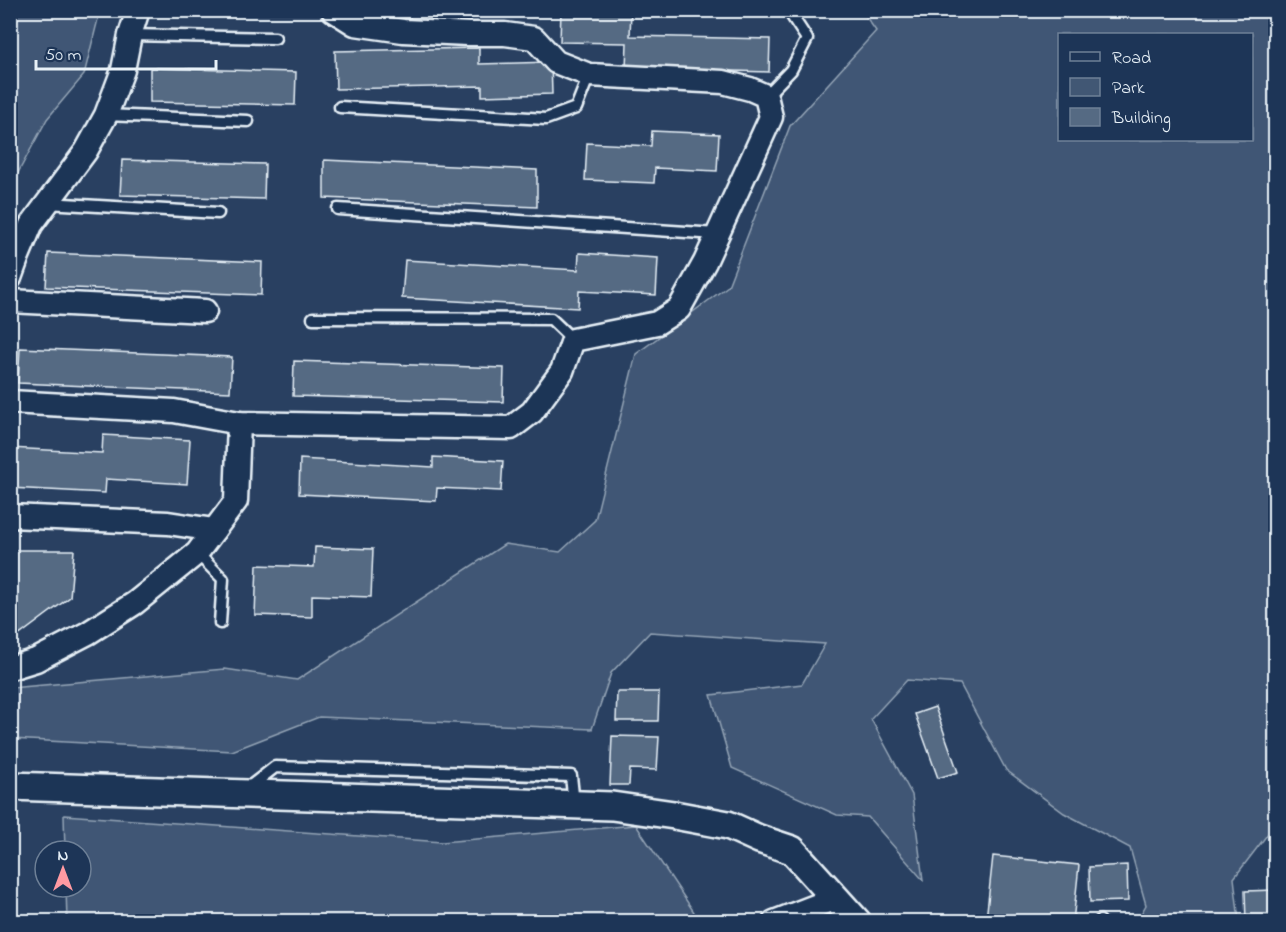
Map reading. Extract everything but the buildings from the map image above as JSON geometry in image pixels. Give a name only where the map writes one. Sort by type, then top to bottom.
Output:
[{"type":"street","points":[[10,278],[31,225],[86,151],[106,115],[123,70],[138,10]]},
{"type":"street","points":[[10,402],[174,411],[239,423],[511,428],[532,412],[562,371],[573,340],[657,323],[679,309],[705,262],[771,117],[766,96],[723,82],[589,75],[556,62],[534,38],[505,34],[403,31],[355,24],[333,10]]},
{"type":"street","points":[[10,301],[205,310]]},
{"type":"street","points":[[10,668],[36,660],[88,633],[135,603],[196,553],[236,501],[239,423]]},
{"type":"street","points":[[10,516],[168,523],[214,530]]},
{"type":"street","points":[[10,786],[612,806],[674,815],[728,825],[792,850],[857,921]]},
{"type":"street","points":[[774,921],[836,898]]},
{"type":"lane","points":[[766,96],[791,70],[807,39],[788,10]]},
{"type":"lane","points":[[130,35],[275,38]]},
{"type":"lane","points":[[340,107],[546,119],[576,108],[589,75]]},
{"type":"lane","points":[[106,115],[248,121]]},
{"type":"lane","points":[[46,203],[218,213]]},
{"type":"lane","points":[[338,209],[717,234]]},
{"type":"lane","points":[[313,318],[551,319],[573,340]]},
{"type":"lane","points":[[196,553],[223,579],[220,623]]},
{"type":"green space","points":[[11,10],[100,11],[84,75],[47,119],[11,186]]},
{"type":"green space","points":[[862,11],[1275,11],[1276,831],[1270,831],[1234,878],[1239,921],[1137,921],[1146,905],[1130,848],[1064,813],[1006,770],[960,684],[907,680],[871,719],[912,795],[923,880],[868,817],[837,815],[732,768],[711,695],[802,684],[825,644],[650,632],[611,673],[592,729],[319,717],[232,751],[11,739],[10,688],[225,669],[297,680],[505,544],[560,552],[595,520],[636,354],[728,286],[790,126],[876,31]]},
{"type":"green space","points":[[64,815],[442,842],[636,825],[694,912],[688,922],[67,921],[66,899],[93,899],[93,839],[65,839]]}]
